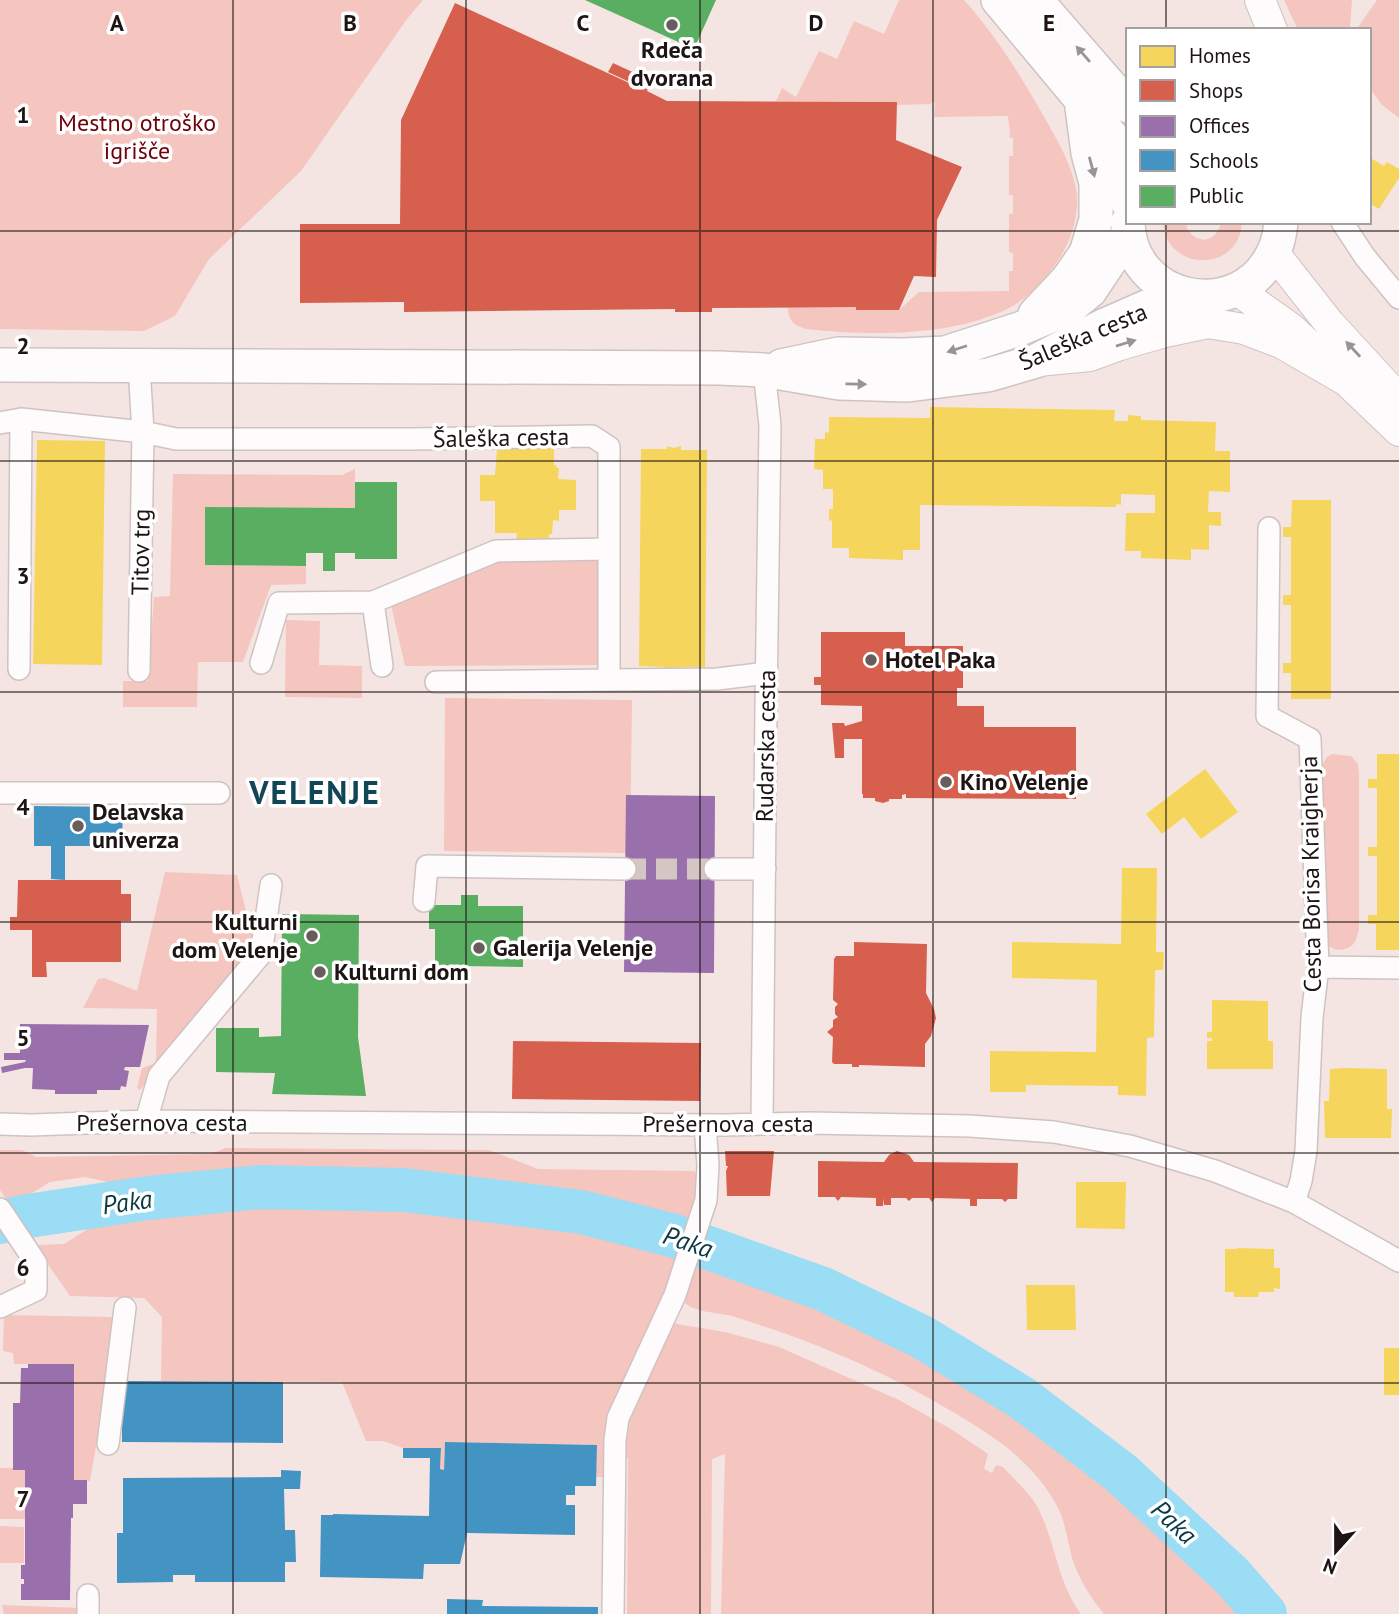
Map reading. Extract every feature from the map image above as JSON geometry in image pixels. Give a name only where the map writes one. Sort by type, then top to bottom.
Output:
[{"type":"main road","points":[[998,0],[1113,138],[1126,170]]},
{"type":"main road","points":[[1036,0],[1126,104]]},
{"type":"main road","points":[[1260,0],[1271,28]]},
{"type":"main road","points":[[1022,328],[1068,279],[1086,253],[1096,220],[1096,183],[1088,153],[1082,100]]},
{"type":"main road","name":"Šaleška cesta","points":[[764,370],[838,354],[945,353],[1022,328],[1069,308],[1090,291],[1126,223]]},
{"type":"main road","points":[[1129,224],[1136,256],[1150,275],[1170,289],[1193,296]]},
{"type":"main road","points":[[1277,238],[1264,268],[1252,281],[1237,290],[1292,329],[1399,431]]},
{"type":"main road","points":[[1277,238],[1329,323],[1399,399]]},
{"type":"main road","name":"Šaleška cesta","points":[[0,365],[764,370],[839,383],[908,385],[988,374],[1036,361],[1146,307],[1193,296],[1215,296],[1237,290]]},
{"type":"main road","points":[[1036,361],[1090,356],[1165,332],[1208,323],[1244,329],[1281,343],[1345,380]]},
{"type":"street","points":[[1343,224],[1365,257],[1399,298]]},
{"type":"street","name":"Titov trg","points":[[139,366],[143,432],[139,671]]},
{"type":"street","name":"Rudarska cesta","points":[[762,1124],[770,425],[764,370]]},
{"type":"street","points":[[10,421],[19,669]]},
{"type":"street","name":"Šaleška cesta","points":[[10,421],[143,432],[176,439],[592,436],[609,447],[610,680]]},
{"type":"street","name":"Cesta Borisa Kraigherja","points":[[1269,528],[1267,716],[1310,739],[1318,967],[1311,1017],[1306,1150],[1294,1202]]},
{"type":"street","points":[[261,663],[279,603],[373,602],[496,551],[609,550]]},
{"type":"street","points":[[373,602],[382,666]]},
{"type":"street","points":[[436,682],[717,679],[767,673]]},
{"type":"street","points":[[0,793],[219,793]]},
{"type":"street","points":[[424,901],[427,866],[625,869]]},
{"type":"street","points":[[715,869],[765,869]]},
{"type":"street","points":[[146,1121],[159,1076],[261,954],[271,885]]},
{"type":"street","points":[[1318,967],[1399,968]]},
{"type":"street","name":"Prešernova cesta","points":[[0,1124],[146,1121],[762,1124],[970,1126],[1054,1132],[1130,1146],[1215,1171],[1294,1202],[1399,1261]]},
{"type":"street","points":[[613,1614],[615,1440],[618,1418],[675,1295],[706,1200],[708,1165],[705,1125]]},
{"type":"street","points":[[0,1209],[36,1263],[36,1290],[0,1307]]},
{"type":"street","points":[[108,1444],[125,1308]]},
{"type":"green space","name":"Mestno otroško igrišče","points":[[0,0],[423,0],[301,171],[209,259],[175,316],[144,331],[0,329]]},
{"type":"green space","points":[[899,0],[964,0],[988,29],[1029,90],[1070,167],[1077,196],[1072,232],[1060,257],[1035,289],[1016,304],[986,318],[910,332],[856,333],[806,329],[792,322],[788,307],[899,310],[919,292],[1009,291],[1013,253],[1009,252],[1009,214],[1013,214],[1013,195],[1009,195],[1009,156],[1013,156],[1013,138],[1009,137],[1008,116],[934,117],[935,102],[897,105],[897,102],[776,101],[782,88],[796,97],[819,51],[837,59],[854,21],[884,34]]},
{"type":"green space","points":[[1284,0],[1352,0],[1350,28],[1297,28]]},
{"type":"green space","points":[[1377,0],[1399,0],[1399,118],[1382,105],[1371,90],[1371,28],[1357,28]]},
{"type":"green space","points":[[1163,224],[1186,224],[1192,235],[1203,240],[1214,235],[1220,224],[1242,224],[1238,239],[1229,251],[1217,258],[1189,258],[1176,251],[1167,239]]},
{"type":"green space","points":[[355,469],[355,508],[206,507],[206,565],[306,566],[306,584],[271,585],[243,662],[198,662],[197,707],[123,707],[123,681],[148,681],[154,597],[170,596],[173,474],[342,475]]},
{"type":"green space","points":[[597,561],[597,665],[405,666],[391,605],[497,562]]},
{"type":"green space","points":[[286,620],[320,621],[319,665],[362,666],[362,698],[285,697]]},
{"type":"green space","points":[[445,698],[632,700],[630,853],[444,851]]},
{"type":"green space","points":[[1332,754],[1351,756],[1358,764],[1359,773],[1359,930],[1353,945],[1342,950],[1330,947],[1323,936],[1323,764]]},
{"type":"green space","points":[[165,872],[237,875],[255,946],[140,1090],[137,1088],[142,1068],[156,1063],[157,1009],[83,1008],[98,979],[104,978],[137,991]]},
{"type":"green space","points":[[226,1148],[489,1150],[538,1169],[694,1171],[700,1181],[690,1227],[599,1202],[477,1186],[267,1179],[145,1190],[85,1177],[50,1182],[11,1206],[0,1190],[0,1150],[22,1150],[36,1157],[210,1154]]},
{"type":"green space","points":[[346,1193],[430,1198],[512,1212],[681,1250],[609,1477],[596,1477],[597,1445],[445,1442],[444,1470],[440,1469],[441,1448],[403,1448],[383,1441],[366,1441],[342,1382],[161,1381],[162,1317],[144,1298],[70,1296],[37,1245],[64,1244],[97,1223],[186,1203]]},
{"type":"green space","points":[[697,1251],[736,1261],[888,1333],[892,1343],[972,1377],[1134,1502],[1215,1575],[1252,1614],[1104,1614],[1078,1573],[1055,1502],[1033,1472],[1016,1455],[944,1407],[860,1364],[772,1329],[732,1316],[698,1310],[687,1304],[682,1300]]},
{"type":"green space","points":[[4,1315],[115,1317],[108,1377],[90,1481],[74,1480],[74,1364],[14,1364],[13,1353],[3,1351]]},
{"type":"green space","points":[[671,1323],[725,1332],[779,1347],[899,1400],[951,1429],[988,1454],[984,1469],[992,1473],[996,1465],[1003,1467],[1038,1508],[1067,1589],[1081,1614],[721,1614],[725,1454],[712,1459],[711,1614],[627,1614],[628,1458],[620,1458],[621,1425]]},
{"type":"green space","points":[[0,1468],[25,1470],[25,1519],[0,1519]]},
{"type":"green space","points":[[0,1526],[24,1527],[24,1563],[0,1563]]},
{"type":"green space","points":[[2,1605],[82,1608],[82,1614],[4,1614]]},
{"type":"building: Homes","points":[[1371,158],[1384,166],[1387,162],[1399,169],[1399,178],[1379,209],[1371,204]]},
{"type":"building: Homes","points":[[930,407],[1115,410],[1114,421],[1128,421],[1128,415],[1141,416],[1141,420],[1216,422],[1215,451],[1230,451],[1230,492],[1209,491],[1208,512],[1221,512],[1221,526],[1209,525],[1209,550],[1191,549],[1191,560],[1141,558],[1141,551],[1125,551],[1126,513],[1155,513],[1155,495],[1121,494],[1121,505],[1116,504],[1116,507],[920,505],[920,550],[903,550],[903,560],[849,558],[849,548],[832,548],[832,520],[829,521],[829,509],[833,509],[833,489],[823,489],[823,470],[814,469],[815,439],[825,439],[825,432],[829,433],[829,417],[930,418]]},
{"type":"building: Homes","points":[[37,440],[105,441],[102,665],[33,664]]},
{"type":"building: Homes","points":[[667,446],[681,446],[681,450],[707,450],[705,667],[679,667],[679,671],[665,670],[665,667],[639,666],[641,449],[667,449]]},
{"type":"building: Homes","points":[[497,449],[554,449],[554,465],[559,468],[558,479],[576,480],[576,510],[559,510],[559,521],[553,520],[549,541],[516,541],[517,533],[495,533],[495,501],[480,501],[480,475],[495,475]]},
{"type":"building: Homes","points":[[1292,500],[1331,500],[1331,699],[1291,699],[1291,673],[1283,673],[1283,663],[1291,663],[1291,605],[1283,605],[1283,595],[1291,595],[1291,537],[1283,537],[1283,527],[1291,527]]},
{"type":"building: Homes","points":[[1377,754],[1399,754],[1399,950],[1376,950],[1376,924],[1368,924],[1368,915],[1377,915],[1377,856],[1368,856],[1368,847],[1377,847],[1377,788],[1368,788],[1368,779],[1377,779]]},
{"type":"building: Homes","points":[[1205,769],[1238,812],[1201,839],[1184,817],[1162,834],[1146,814]]},
{"type":"building: Homes","points":[[1122,868],[1157,868],[1156,952],[1164,952],[1163,970],[1155,970],[1154,1037],[1147,1038],[1146,1096],[1118,1095],[1118,1086],[1026,1085],[1026,1092],[990,1092],[990,1051],[1096,1052],[1097,980],[1012,978],[1012,942],[1121,944]]},
{"type":"building: Homes","points":[[1212,1000],[1268,1001],[1268,1041],[1273,1041],[1273,1069],[1207,1069],[1207,1041],[1212,1041],[1212,1038],[1207,1038],[1207,1032],[1212,1032]]},
{"type":"building: Homes","points":[[1330,1069],[1387,1069],[1387,1109],[1392,1109],[1391,1138],[1325,1138],[1324,1101],[1329,1101]]},
{"type":"building: Homes","points":[[1076,1182],[1126,1182],[1125,1229],[1076,1228]]},
{"type":"building: Homes","points":[[1225,1249],[1274,1249],[1274,1268],[1280,1268],[1280,1289],[1274,1288],[1274,1292],[1259,1292],[1258,1297],[1234,1297],[1234,1292],[1225,1292]]},
{"type":"building: Homes","points":[[1026,1285],[1075,1285],[1076,1330],[1027,1330]]},
{"type":"building: Homes","points":[[1384,1348],[1399,1348],[1399,1395],[1384,1395]]},
{"type":"building: Shops","points":[[455,3],[638,87],[608,72],[613,63],[652,81],[647,91],[667,101],[897,102],[896,140],[962,167],[937,220],[936,277],[914,276],[899,310],[856,310],[856,307],[712,308],[712,312],[675,312],[675,309],[404,312],[404,302],[300,303],[300,224],[400,224],[401,120]]},
{"type":"building: Shops","points":[[821,632],[905,632],[905,646],[963,646],[963,688],[957,688],[957,706],[984,706],[984,727],[1076,727],[1076,799],[906,798],[906,794],[902,795],[902,799],[889,799],[883,803],[875,801],[875,798],[863,798],[862,739],[844,739],[844,758],[835,758],[832,723],[844,723],[845,726],[862,721],[862,706],[821,705],[821,685],[814,685],[814,677],[821,677]]},
{"type":"building: Shops","points":[[18,880],[121,880],[121,894],[131,894],[131,921],[121,921],[121,962],[46,962],[47,977],[32,977],[32,930],[10,930],[10,917],[17,917]]},
{"type":"building: Shops","points":[[854,942],[927,944],[926,993],[936,1018],[931,1036],[925,1044],[925,1067],[852,1067],[852,1064],[832,1062],[833,1037],[827,1032],[833,1027],[833,1020],[838,1017],[835,1007],[838,1004],[833,1000],[834,959],[836,956],[854,956]]},
{"type":"building: Shops","points":[[513,1041],[701,1043],[700,1101],[512,1099]]},
{"type":"building: Shops","points":[[725,1151],[774,1151],[770,1196],[727,1196],[728,1166]]},
{"type":"building: Shops","points":[[897,1151],[909,1155],[914,1162],[1018,1163],[1017,1199],[1008,1199],[1005,1202],[1002,1199],[977,1199],[977,1206],[970,1206],[970,1199],[935,1198],[932,1202],[929,1198],[912,1198],[909,1201],[906,1198],[891,1198],[891,1205],[884,1205],[883,1198],[883,1206],[876,1206],[876,1198],[841,1197],[838,1201],[835,1197],[818,1197],[818,1161],[884,1162],[889,1155]]},
{"type":"building: Offices","points":[[626,795],[715,796],[714,973],[624,972]]},
{"type":"building: Offices","points":[[20,1024],[149,1025],[140,1067],[125,1067],[124,1070],[129,1071],[126,1087],[121,1086],[120,1090],[97,1090],[97,1094],[55,1094],[55,1090],[32,1089],[33,1068],[2,1073],[1,1067],[26,1060],[4,1060],[4,1053],[20,1053]]},
{"type":"building: Offices","points":[[28,1364],[74,1364],[74,1480],[87,1480],[87,1504],[73,1504],[70,1600],[21,1600],[21,1584],[24,1584],[24,1579],[21,1579],[21,1565],[25,1565],[25,1470],[13,1470],[13,1403],[20,1403],[21,1368],[28,1368]]},
{"type":"building: Schools","name":"Delavska univerza","points":[[34,806],[123,807],[122,846],[65,846],[65,880],[51,879],[51,846],[34,846]]},
{"type":"building: Schools","points":[[122,1381],[283,1382],[283,1443],[122,1442]]},
{"type":"building: Schools","points":[[445,1442],[597,1445],[596,1486],[575,1486],[575,1495],[566,1495],[566,1505],[575,1505],[575,1535],[467,1533],[460,1564],[424,1564],[423,1579],[320,1577],[321,1515],[429,1516],[430,1458],[403,1458],[403,1448],[441,1448],[440,1469],[444,1470]]},
{"type":"building: Schools","points":[[281,1470],[301,1471],[300,1489],[284,1489],[285,1530],[295,1530],[296,1562],[285,1562],[285,1582],[195,1582],[195,1575],[173,1575],[173,1582],[117,1583],[117,1533],[123,1533],[123,1478],[281,1477]]},
{"type":"building: Schools","points":[[447,1599],[483,1600],[482,1606],[598,1607],[598,1614],[447,1614]]},
{"type":"building: Public","name":"Rdeča dvorana","points":[[585,0],[716,0],[694,49]]},
{"type":"building: Public","points":[[355,482],[397,482],[397,559],[355,559],[355,553],[335,553],[335,571],[323,571],[323,553],[306,553],[306,566],[205,565],[205,507],[355,508]]},
{"type":"building: Public","name":"Galerija Velenje","points":[[461,895],[478,895],[478,906],[523,906],[523,967],[464,966],[464,971],[435,971],[435,929],[429,929],[429,905],[461,905]]},
{"type":"building: Public","name":"Kulturni dom","points":[[282,914],[359,915],[358,1037],[366,1096],[272,1094],[275,1073],[216,1072],[216,1028],[259,1028],[259,1037],[281,1036]]},
{"type":"waterway","name":"Paka","points":[[0,1222],[148,1198],[261,1187],[404,1190],[581,1212],[675,1236],[823,1289],[922,1337],[1022,1398],[1121,1473],[1232,1576],[1265,1614]]},
{"type":"tunnel","points":[[625,869],[715,869]]},
{"type":"place","name":"Rdeča dvorana","points":[[672,25]]},
{"type":"place","name":"Hotel Paka","points":[[871,660]]},
{"type":"place","name":"Kino Velenje","points":[[946,782]]},
{"type":"place","name":"Delavska univerza","points":[[78,826]]},
{"type":"place","name":"Kulturni dom Velenje","points":[[312,936]]},
{"type":"place","name":"Galerija Velenje","points":[[479,948]]},
{"type":"place","name":"Kulturni dom","points":[[320,972]]},
{"type":"district","name":"VELENJE","points":[[315,793]]}]
